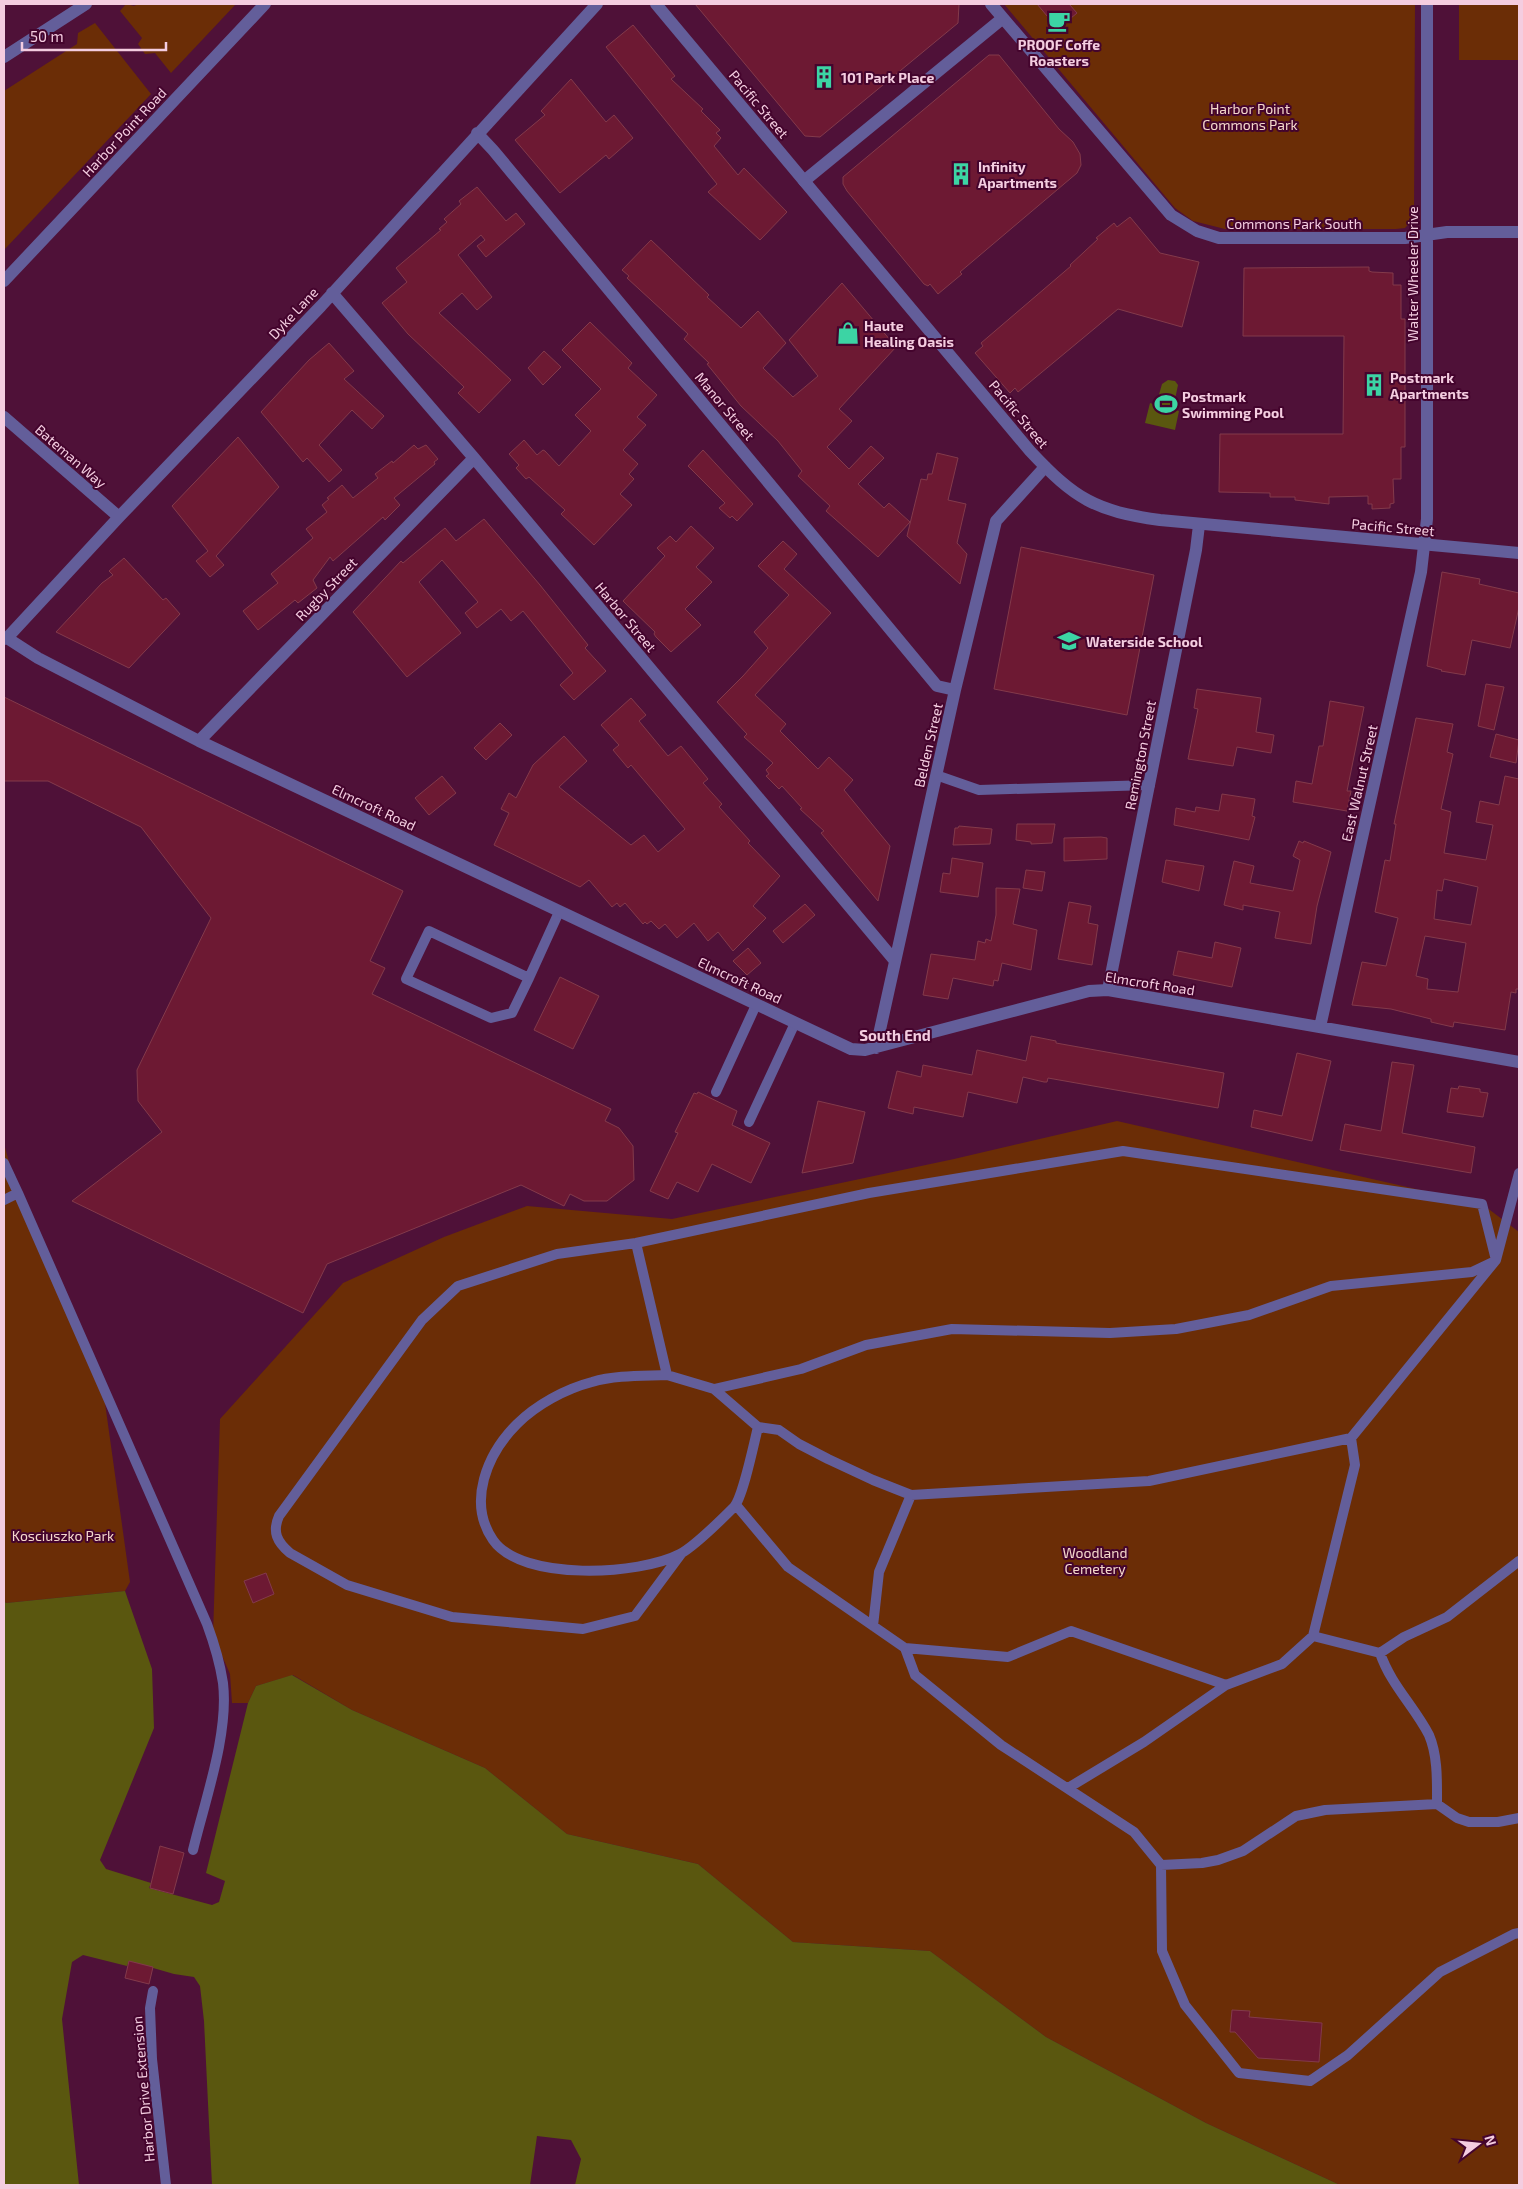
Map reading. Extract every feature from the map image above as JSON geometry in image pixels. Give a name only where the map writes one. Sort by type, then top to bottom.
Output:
[{"type":"street","points":[[4,57],[86,4]]},
{"type":"street","name":"Harbor Point Road","points":[[4,281],[265,4]]},
{"type":"street","name":"Dyke Lane","points":[[6,639],[332,293],[476,133],[596,4]]},
{"type":"street","name":"Pacific Street","points":[[656,4],[1045,467],[1063,484],[1085,500],[1099,507],[1133,516],[1199,525],[1519,553]]},
{"type":"street","name":"Commons Park South","points":[[991,4],[1171,215],[1190,228],[1219,238],[1405,238],[1447,232],[1519,232]]},
{"type":"street","name":"Walter Wheeler Drive","points":[[1425,544],[1427,446],[1427,4]]},
{"type":"street","points":[[804,181],[1003,18]]},
{"type":"street","name":"Manor Street","points":[[476,133],[493,150],[937,686],[955,690]]},
{"type":"street","name":"Harbor Street","points":[[332,293],[346,306],[895,961]]},
{"type":"street","name":"Bateman Way","points":[[4,417],[119,517]]},
{"type":"street","name":"Rugby Street","points":[[199,741],[474,458]]},
{"type":"street","name":"Belden Street","points":[[876,1048],[955,690],[996,520],[1045,467]]},
{"type":"street","name":"Remington Street","points":[[1108,990],[1196,550],[1199,525]]},
{"type":"street","name":"East Walnut Street","points":[[1320,1027],[1419,582],[1425,544]]},
{"type":"street","name":"Elmcroft Road","points":[[6,639],[38,658],[199,741],[850,1049],[859,1051],[876,1048],[1089,991],[1108,990],[1519,1062]]},
{"type":"lane","points":[[936,775],[979,790],[1150,785]]},
{"type":"lane","points":[[530,978],[429,931],[406,979],[491,1018],[512,1013],[530,978],[559,912]]},
{"type":"lane","points":[[716,1092],[756,1005]]},
{"type":"lane","points":[[749,1122],[795,1023]]},
{"type":"lane","points":[[758,1427],[736,1505],[681,1554],[635,1616],[583,1629],[452,1617],[347,1585],[290,1553],[281,1546],[276,1536],[275,1526],[279,1516],[422,1320],[458,1286],[557,1254],[636,1243],[869,1193],[1123,1151],[1482,1204],[1496,1260]]},
{"type":"lane","points":[[4,1163],[207,1624],[218,1655],[223,1684],[221,1736],[193,1850]]},
{"type":"lane","points":[[681,1554],[656,1563],[598,1571],[569,1570],[535,1565],[510,1553],[494,1542],[485,1525],[481,1504],[482,1483],[488,1464],[517,1424],[542,1404],[567,1391],[593,1382],[630,1376],[667,1375],[714,1389],[758,1427],[779,1430],[799,1444],[837,1463],[911,1495],[1149,1481],[1351,1438],[1496,1260],[1519,1176]]},
{"type":"lane","points":[[4,1200],[18,1193]]},
{"type":"lane","points":[[636,1243],[667,1375]]},
{"type":"lane","points":[[714,1389],[801,1369],[866,1345],[952,1329],[1110,1334],[1176,1329],[1249,1315],[1331,1286],[1472,1272],[1496,1260]]},
{"type":"lane","points":[[1068,1788],[1144,1742],[1226,1685],[1282,1664],[1313,1636],[1355,1465],[1351,1438]]},
{"type":"lane","points":[[873,1626],[879,1572],[911,1495]]},
{"type":"lane","points":[[736,1505],[788,1567],[905,1648],[1008,1657],[1071,1631],[1226,1685]]},
{"type":"lane","points":[[1313,1636],[1380,1653],[1404,1638],[1447,1617],[1519,1561]]},
{"type":"lane","points":[[905,1648],[915,1675],[1001,1745],[1134,1832],[1161,1865],[1162,1952],[1185,2005],[1239,2074],[1310,2081],[1348,2055],[1440,1972],[1519,1933]]},
{"type":"lane","points":[[1380,1653],[1385,1669],[1393,1683],[1419,1718],[1430,1737],[1436,1766],[1437,1804]]},
{"type":"lane","points":[[1161,1865],[1202,1863],[1235,1854],[1243,1851],[1296,1816],[1324,1810],[1437,1804],[1457,1818],[1469,1822],[1498,1822],[1519,1818]]},
{"type":"lane","name":"Harbor Drive Extension","points":[[153,1991],[150,2008],[152,2059],[166,2185]]},
{"type":"green space","points":[[126,4],[134,6],[138,4],[236,4],[171,73],[155,53],[145,54],[138,44],[142,38],[120,11]]},
{"type":"green space","name":"Harbor Point Commons Park","points":[[1004,4],[1415,4],[1414,218],[1405,228],[1396,229],[1225,229],[1193,221],[1175,208]]},
{"type":"green space","points":[[1459,4],[1519,4],[1519,60],[1459,60]]},
{"type":"green space","points":[[95,23],[151,94],[4,250],[4,91],[77,44],[78,33]]},
{"type":"green space","name":"Woodland Cemetery","points":[[1117,1121],[1482,1204],[1519,1232],[1519,2185],[1340,2185],[1206,2123],[1046,2037],[930,1951],[793,1942],[698,1864],[567,1834],[485,1768],[352,1710],[293,1675],[256,1686],[248,1703],[232,1703],[230,1674],[213,1635],[220,1419],[343,1283],[444,1237],[527,1206],[672,1219],[954,1159]]},
{"type":"green space","name":"Kosciuszko Park","points":[[4,1144],[14,1179],[105,1403],[130,1582],[125,1591],[6,1603],[4,1601]]},
{"type":"shaded area","name":"Postmark Swimming Pool","points":[[1168,380],[1175,381],[1178,385],[1173,409],[1179,411],[1175,430],[1145,423],[1150,403],[1156,405],[1162,384]]},
{"type":"shaded area","points":[[125,1591],[152,1669],[154,1728],[100,1860],[106,1869],[151,1883],[149,1888],[212,1905],[219,1902],[225,1881],[206,1873],[248,1703],[256,1686],[292,1675],[352,1710],[485,1768],[567,1834],[698,1864],[793,1942],[930,1951],[1046,2037],[1206,2123],[1340,2185],[575,2185],[581,2159],[571,2140],[537,2136],[530,2185],[212,2185],[204,2021],[200,1986],[194,1977],[174,1974],[129,1961],[127,1966],[83,1955],[72,1962],[62,2019],[79,2185],[4,2185],[4,1601],[6,1603]]},
{"type":"building","name":"101 Park Place","points":[[695,4],[959,4],[958,23],[820,137],[805,136]]},
{"type":"building","name":"PROOF Coffe Roasters","points":[[1037,4],[1069,4],[1077,13],[1058,29]]},
{"type":"building","points":[[633,25],[675,76],[671,79],[703,109],[701,111],[720,130],[716,133],[721,138],[714,146],[738,175],[744,168],[787,212],[760,240],[708,192],[717,184],[606,47]]},
{"type":"building","name":"Infinity Apartments","points":[[989,55],[999,55],[1059,129],[1073,142],[1080,154],[1081,165],[1077,173],[960,272],[962,274],[938,294],[930,284],[928,286],[924,284],[847,191],[843,184],[843,177]]},
{"type":"building","points":[[571,79],[606,122],[614,115],[633,138],[609,159],[606,155],[560,193],[515,140],[545,115],[541,111]]},
{"type":"building","points":[[477,187],[506,221],[516,213],[525,224],[486,257],[477,246],[485,240],[481,235],[458,255],[492,297],[477,310],[462,293],[439,313],[511,380],[479,413],[458,393],[464,387],[408,334],[382,303],[407,282],[396,268],[441,230],[439,229],[447,222],[444,219],[461,204],[459,201]]},
{"type":"building","points":[[1130,217],[1160,253],[1199,262],[1182,327],[1118,309],[1018,392],[1015,388],[1010,393],[975,353],[983,346],[981,343],[1071,266],[1098,239],[1096,238],[1114,223],[1117,227]]},
{"type":"building","points":[[651,240],[709,295],[707,297],[741,328],[758,311],[786,343],[763,368],[793,397],[818,376],[789,340],[842,283],[896,347],[839,409],[852,421],[827,447],[849,469],[871,446],[884,458],[858,484],[884,508],[889,503],[910,522],[878,557],[826,511],[830,506],[798,476],[802,471],[778,441],[741,406],[707,364],[709,363],[684,339],[688,334],[627,278],[629,276],[622,270]]},
{"type":"building","name":"Postmark Apartments","points":[[1369,267],[1369,271],[1372,272],[1393,273],[1393,285],[1401,285],[1401,319],[1405,319],[1405,447],[1401,447],[1401,479],[1393,479],[1394,503],[1390,504],[1390,508],[1372,509],[1372,504],[1368,504],[1368,496],[1329,497],[1329,504],[1295,500],[1295,497],[1270,497],[1270,493],[1219,492],[1220,434],[1343,434],[1344,336],[1243,336],[1244,268]]},
{"type":"building","points":[[590,322],[632,363],[628,368],[657,395],[637,417],[646,425],[623,450],[638,464],[629,474],[634,479],[620,494],[632,505],[594,545],[561,514],[565,510],[529,477],[526,479],[516,468],[519,465],[509,454],[524,440],[537,455],[543,450],[545,451],[559,466],[591,431],[575,415],[601,389],[562,350]]},
{"type":"building","points":[[329,343],[354,371],[344,379],[384,416],[372,429],[352,410],[319,445],[342,470],[329,482],[307,458],[303,462],[261,412],[309,360]]},
{"type":"building","points":[[544,351],[561,367],[543,385],[528,368]]},
{"type":"building","points":[[238,437],[279,487],[216,556],[224,565],[210,577],[196,561],[208,551],[172,506]]},
{"type":"building","points":[[414,445],[418,449],[426,445],[438,459],[434,462],[435,464],[394,498],[400,505],[385,520],[383,517],[333,561],[330,557],[313,580],[317,588],[298,603],[295,600],[258,630],[243,611],[278,583],[271,574],[313,538],[306,529],[327,512],[322,505],[329,499],[327,498],[342,485],[353,498],[378,478],[375,474],[392,461],[393,463]]},
{"type":"building","points":[[703,450],[753,504],[737,521],[732,516],[730,518],[719,508],[725,503],[688,466]]},
{"type":"building","points":[[937,453],[958,458],[948,500],[966,504],[957,543],[967,554],[960,584],[907,536],[921,479],[927,480],[928,474],[932,474]]},
{"type":"building","points":[[484,519],[540,585],[588,645],[585,648],[606,671],[574,700],[560,685],[573,673],[523,611],[511,621],[501,609],[477,628],[465,613],[478,602],[442,560],[419,582],[461,633],[407,677],[353,612],[401,561],[403,563],[445,528],[456,541]]},
{"type":"building","points":[[691,526],[714,548],[696,567],[712,582],[685,609],[701,625],[671,652],[656,637],[655,632],[623,601],[665,556],[657,548],[670,536],[676,542]]},
{"type":"building","points":[[783,541],[797,554],[784,569],[831,613],[755,695],[786,724],[780,731],[818,769],[829,757],[853,780],[844,790],[890,846],[878,901],[821,833],[824,831],[800,809],[802,808],[782,786],[779,789],[766,776],[769,774],[766,770],[773,763],[744,737],[747,734],[717,702],[768,648],[754,632],[789,595],[758,566]]},
{"type":"building","points":[[1021,547],[1154,575],[1127,715],[994,689]]},
{"type":"building","points":[[124,558],[163,600],[166,598],[180,614],[129,668],[56,632],[102,583],[113,575],[109,571]]},
{"type":"building","points":[[1442,572],[1480,579],[1479,584],[1519,593],[1519,607],[1510,648],[1472,640],[1465,675],[1441,671],[1427,666]]},
{"type":"building","points":[[1486,684],[1504,687],[1494,730],[1478,726]]},
{"type":"building","points":[[1197,689],[1261,698],[1256,732],[1274,735],[1271,753],[1237,747],[1233,766],[1188,759],[1198,709],[1194,708]]},
{"type":"building","points":[[4,697],[403,891],[370,961],[385,968],[372,994],[611,1109],[605,1121],[619,1128],[633,1146],[634,1180],[607,1201],[584,1201],[570,1194],[564,1206],[521,1185],[327,1264],[303,1313],[72,1201],[162,1132],[138,1101],[137,1070],[211,918],[141,827],[48,781],[4,781]]},
{"type":"building","points":[[631,698],[646,715],[639,721],[668,756],[681,746],[708,779],[703,783],[722,804],[719,807],[750,841],[748,843],[780,876],[753,906],[766,918],[733,951],[718,932],[708,941],[694,923],[677,938],[665,924],[659,929],[651,921],[643,924],[625,903],[620,907],[617,903],[612,907],[589,880],[580,887],[494,845],[509,813],[501,809],[509,793],[516,798],[533,765],[564,736],[587,761],[559,787],[631,845],[644,835],[658,852],[685,829],[631,765],[628,768],[613,750],[619,745],[601,725]]},
{"type":"building","points":[[1330,701],[1364,707],[1347,791],[1351,791],[1347,811],[1293,802],[1296,781],[1312,784],[1319,746],[1323,746]]},
{"type":"building","points":[[1416,718],[1453,724],[1447,752],[1453,754],[1441,809],[1451,812],[1444,853],[1486,860],[1493,825],[1476,822],[1480,801],[1499,805],[1505,776],[1519,779],[1519,989],[1516,989],[1516,993],[1511,992],[1505,1030],[1454,1022],[1453,1027],[1431,1022],[1431,1019],[1391,1009],[1352,1005],[1362,962],[1386,966],[1398,918],[1375,912],[1385,860],[1390,861],[1396,824],[1394,824]],"holes":[[[1444,879],[1478,887],[1471,925],[1434,919],[1437,890],[1442,891]],[[1425,936],[1466,943],[1458,992],[1427,989],[1428,979],[1416,976]]]},
{"type":"building","points":[[500,723],[512,735],[486,760],[474,748]]},
{"type":"building","points":[[1496,734],[1519,740],[1516,763],[1490,757]]},
{"type":"building","points":[[442,776],[456,793],[429,815],[415,798]]},
{"type":"building","points":[[1222,794],[1255,799],[1252,816],[1255,817],[1249,840],[1174,825],[1176,808],[1195,812],[1196,807],[1219,811]]},
{"type":"building","points":[[1017,824],[1055,824],[1052,843],[1031,844],[1031,842],[1016,840]]},
{"type":"building","points":[[959,826],[992,829],[990,844],[953,845],[955,828]]},
{"type":"building","points":[[1064,838],[1107,838],[1107,859],[1064,861]]},
{"type":"building","points":[[1299,841],[1303,843],[1304,841],[1331,852],[1317,906],[1311,944],[1275,938],[1280,912],[1243,905],[1243,910],[1224,905],[1234,861],[1254,866],[1250,883],[1293,891],[1300,860],[1293,856]]},
{"type":"building","points":[[952,858],[983,863],[978,897],[940,892],[943,873],[950,874]]},
{"type":"building","points":[[1166,860],[1204,866],[1199,891],[1162,882]]},
{"type":"building","points":[[1026,870],[1045,872],[1042,891],[1023,888]]},
{"type":"building","points":[[996,888],[1020,889],[1013,924],[1037,930],[1031,970],[1002,963],[998,981],[994,980],[993,986],[953,978],[948,999],[923,995],[931,954],[975,960],[978,941],[985,943],[986,939],[991,941],[996,915]]},
{"type":"building","points":[[1069,902],[1091,906],[1088,923],[1098,925],[1092,965],[1058,959]]},
{"type":"building","points":[[805,904],[815,915],[783,943],[773,931]]},
{"type":"building","points":[[1215,942],[1241,948],[1232,987],[1173,975],[1178,951],[1212,958]]},
{"type":"building","points":[[748,948],[761,963],[747,975],[733,961]]},
{"type":"building","points":[[560,977],[599,996],[573,1049],[534,1030]]},
{"type":"building","points":[[1031,1036],[1056,1041],[1056,1043],[1224,1073],[1218,1108],[1048,1078],[1047,1082],[1044,1082],[1023,1077],[1017,1103],[968,1092],[963,1117],[914,1107],[913,1114],[888,1108],[897,1071],[921,1077],[923,1065],[972,1075],[977,1050],[1026,1061]]},
{"type":"building","points":[[1297,1053],[1331,1061],[1312,1141],[1251,1127],[1254,1110],[1282,1116]]},
{"type":"building","points":[[1392,1062],[1414,1065],[1402,1133],[1475,1147],[1471,1173],[1340,1150],[1345,1124],[1381,1131]]},
{"type":"building","points":[[1459,1086],[1480,1089],[1480,1092],[1488,1093],[1483,1117],[1447,1112],[1451,1088],[1458,1089]]},
{"type":"building","points":[[698,1092],[737,1111],[732,1125],[770,1143],[751,1183],[712,1164],[698,1192],[677,1182],[668,1199],[650,1191],[678,1133],[675,1132],[694,1093],[697,1094]]},
{"type":"building","points":[[818,1101],[865,1112],[853,1163],[802,1173]]},
{"type":"building","points":[[266,1573],[274,1594],[253,1603],[244,1581]]},
{"type":"building","points":[[160,1846],[184,1853],[173,1894],[150,1888]]},
{"type":"building","points":[[129,1961],[153,1967],[149,1984],[125,1978]]},
{"type":"building","points":[[1232,2010],[1250,2011],[1249,2017],[1322,2023],[1319,2062],[1258,2058],[1235,2032],[1230,2032]]},
{"type":"place","name":"PROOF Coffe Roasters","points":[[1059,21]]},
{"type":"place","name":"101 Park Place","points":[[824,77]]},
{"type":"place","name":"Infinity Apartments","points":[[961,174]]},
{"type":"place","name":"Haute Healing Oasis","points":[[848,333]]},
{"type":"place","name":"Postmark Apartments","points":[[1374,385]]},
{"type":"place","name":"Postmark Swimming Pool","points":[[1166,404]]},
{"type":"place","name":"Waterside School","points":[[1069,641]]},
{"type":"district","name":"South End","points":[[895,1035]]}]
